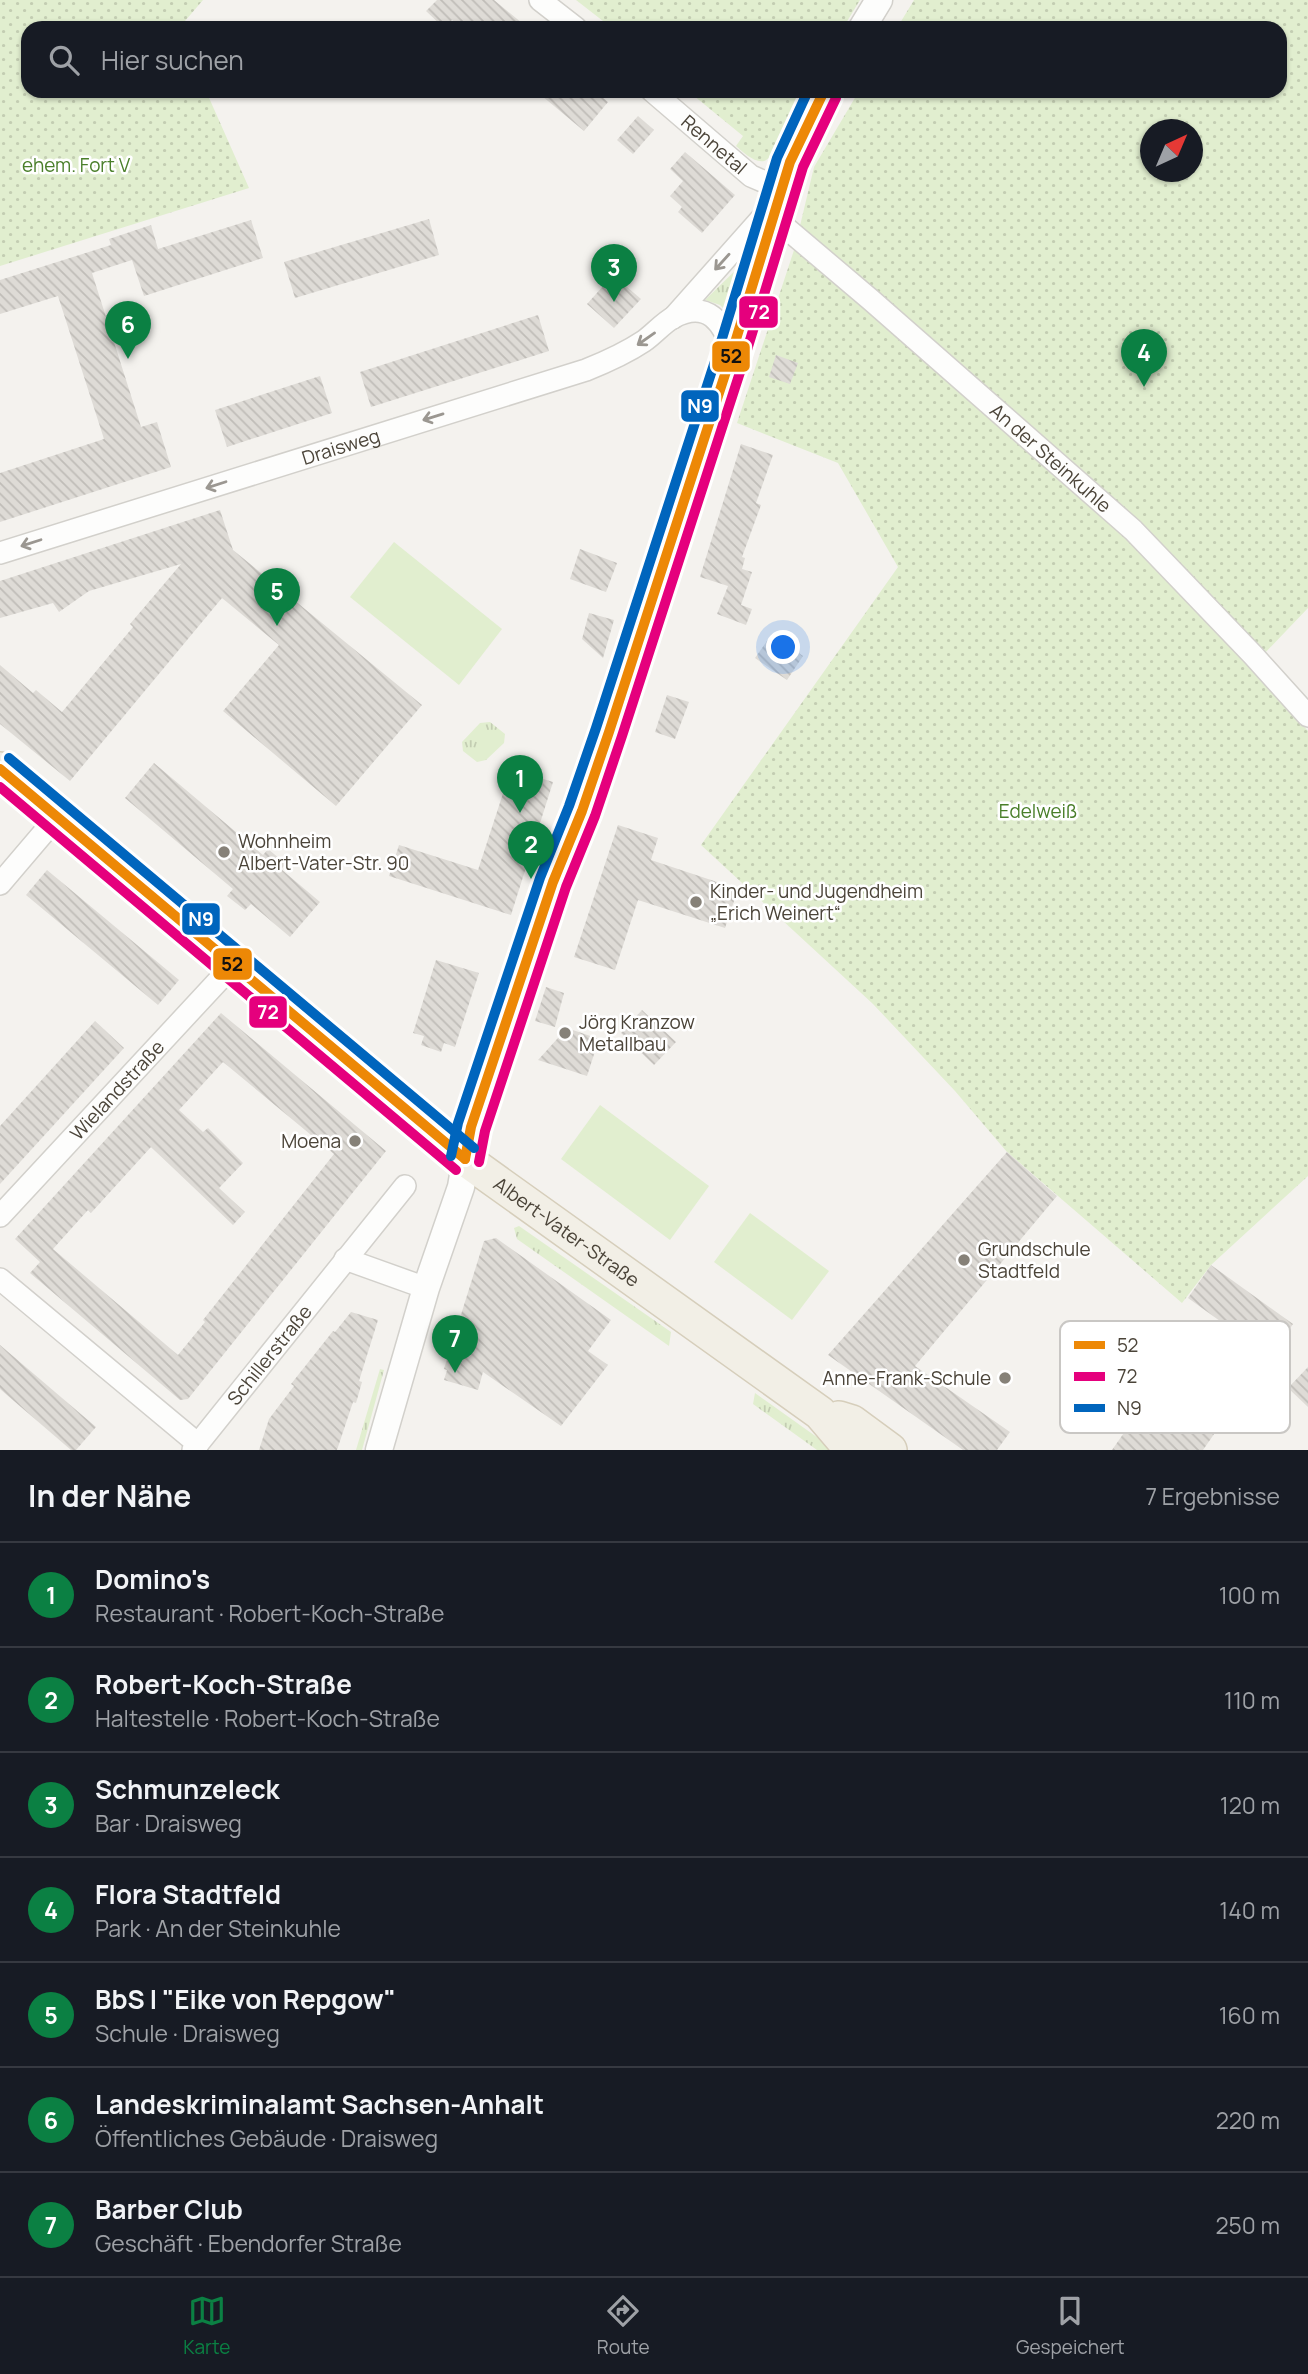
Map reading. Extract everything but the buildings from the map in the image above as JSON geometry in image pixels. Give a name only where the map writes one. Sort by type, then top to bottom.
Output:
[{"type":"main road","name":"Albert-Vater-Straße","points":[[0,769],[465,1159],[820,1413],[843,1440],[856,1450]]},
{"type":"main road","name":"Albert-Vater-Straße","points":[[820,1413],[852,1422],[890,1450]]},
{"type":"street","points":[[540,0],[567,21]]},
{"type":"street","points":[[866,21],[878,0]]},
{"type":"street","name":"Rennetal","points":[[660,98],[751,176],[781,189]]},
{"type":"street","points":[[379,1450],[426,1288],[461,1187],[471,1127],[553,882],[593,780],[733,351],[781,189],[798,141],[820,98]]},
{"type":"street","name":"Draisweg","points":[[0,553],[586,370],[635,346],[673,318],[760,220],[771,223]]},
{"type":"street","name":"An der Steinkuhle","points":[[771,223],[786,228],[871,300],[1133,530],[1253,654],[1308,716]]},
{"type":"street","points":[[673,318],[690,312],[712,316],[721,324],[733,351]]},
{"type":"street","points":[[0,884],[57,817]]},
{"type":"street","name":"Wielandstraße","points":[[0,1216],[233,965]]},
{"type":"street","name":"Schillerstraße","points":[[195,1447],[405,1186]]},
{"type":"street","points":[[345,1259],[426,1288]]},
{"type":"street","points":[[0,1279],[195,1447]]},
{"type":"green space","name":"ehem. Fort V","points":[[0,0],[203,0],[185,21],[21,21],[21,98],[209,98],[249,188],[0,266]]},
{"type":"green space","points":[[576,0],[860,0],[847,21],[603,21]]},
{"type":"green space","points":[[914,0],[1308,0],[1308,608],[1262,656],[799,230],[814,167],[855,98],[1287,98],[1287,21],[901,21]]},
{"type":"green space","points":[[697,98],[802,98],[769,158],[764,161],[756,160],[736,146],[743,136]]},
{"type":"green space","name":"Edelweiß","points":[[795,247],[1113,524],[1308,731],[1308,1176],[1211,1265],[1182,1303],[1007,1152],[955,1091],[873,1004],[701,845],[898,567],[838,463],[737,423]]},
{"type":"green space","points":[[742,264],[728,313],[720,305],[705,300]]},
{"type":"green space","points":[[394,542],[502,629],[459,685],[350,597]]},
{"type":"green space","points":[[490,722],[505,734],[504,743],[486,760],[477,762],[463,751],[462,742],[480,723]]},
{"type":"green space","points":[[600,1105],[709,1186],[670,1240],[561,1159]]},
{"type":"green space","points":[[750,1213],[829,1271],[792,1320],[714,1262]]},
{"type":"green space","points":[[519,1226],[671,1332],[669,1346],[517,1239],[514,1228]]},
{"type":"green space","points":[[380,1369],[384,1370],[362,1450],[356,1450]]},
{"type":"green space","points":[[755,1393],[835,1450],[817,1450],[753,1404]]},
{"type":"transit line","name":"N9","points":[[451,1156],[458,1123],[540,878],[596,728],[717,355],[777,158],[805,98]]},
{"type":"transit line","name":"52","points":[[465,1159],[471,1127],[553,882],[582,811],[609,732],[730,359],[790,162],[821,98]]},
{"type":"transit line","name":"72","points":[[479,1162],[485,1131],[566,887],[595,816],[622,736],[743,363],[803,167],[836,98]]},
{"type":"transit line","name":"N9","points":[[9,758],[474,1148]]},
{"type":"transit line","name":"52","points":[[0,769],[465,1159]]},
{"type":"transit line","name":"72","points":[[0,787],[456,1170]]},
{"type":"place","name":"Schmunzeleck","points":[[614,302]]},
{"type":"place","name":"Landeskriminalamt Sachsen-Anhalt","points":[[128,359]]},
{"type":"place","name":"Flora Stadtfeld","points":[[1144,387]]},
{"type":"place","name":"BbS I \"Eike von Repgow\"","points":[[277,626]]},
{"type":"place","name":"Domino's","points":[[520,813]]},
{"type":"place","name":"Wohnheim Albert-Vater-Str. 90","points":[[224,852]]},
{"type":"place","name":"Robert-Koch-Straße","points":[[531,879]]},
{"type":"place","name":"Kinder- und Jugendheim „Erich Weinert“","points":[[696,902]]},
{"type":"place","name":"Jörg Kranzow Metallbau","points":[[565,1033]]},
{"type":"place","name":"Moena","points":[[355,1141]]},
{"type":"place","name":"Grundschule Stadtfeld","points":[[964,1260]]},
{"type":"place","name":"Barber Club","points":[[455,1373]]},
{"type":"place","name":"Anne-Frank-Schule","points":[[1005,1378]]}]
